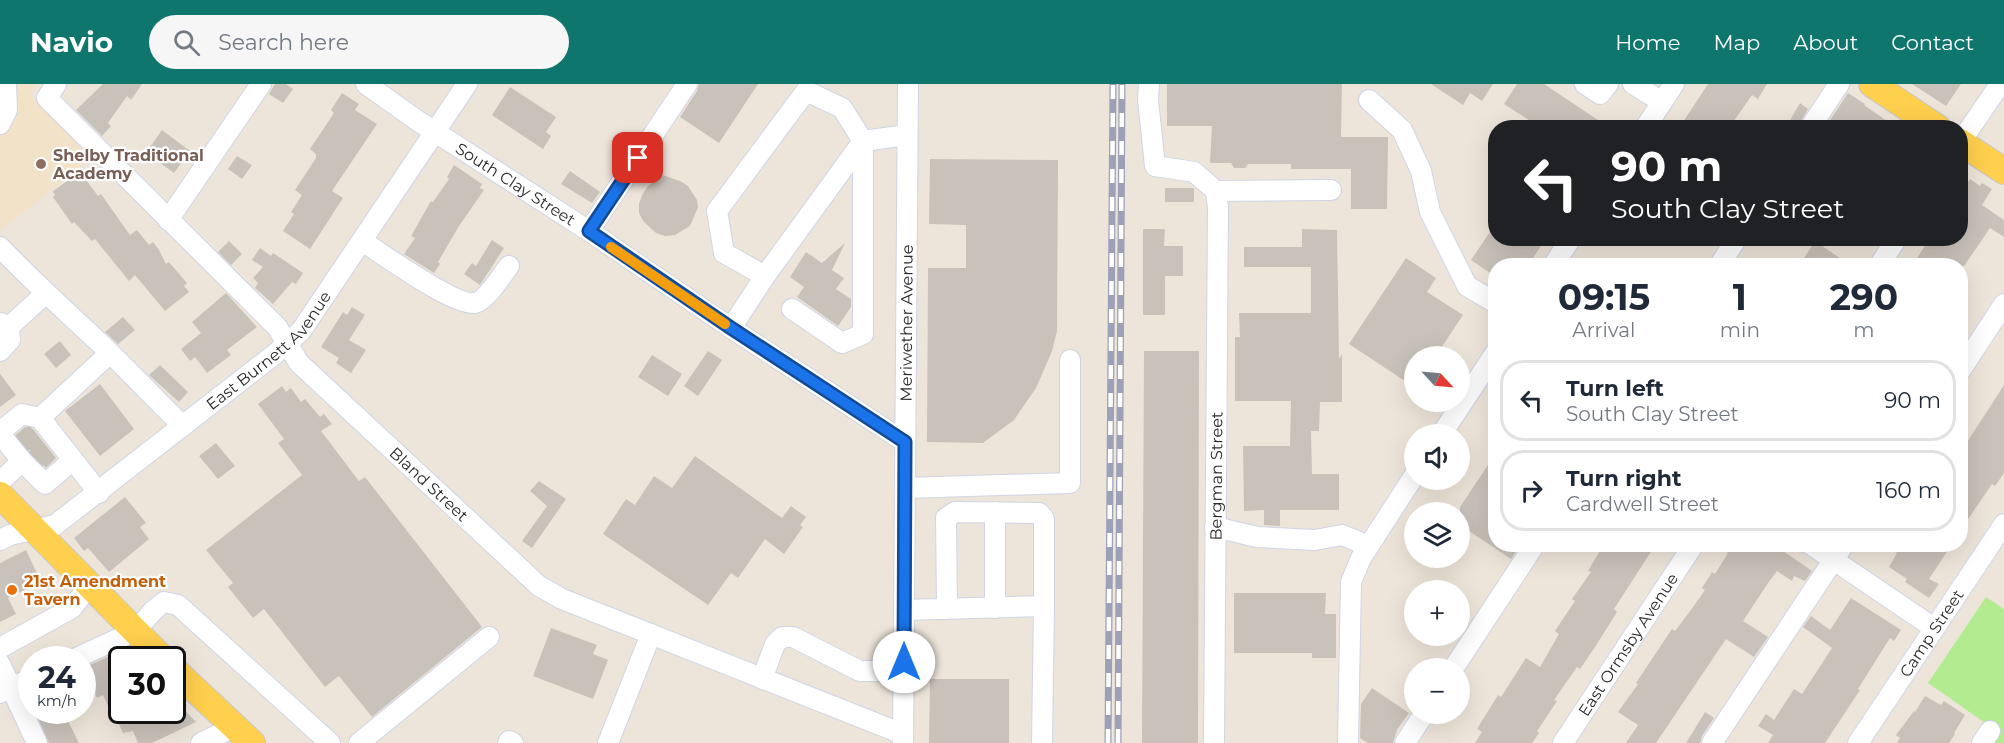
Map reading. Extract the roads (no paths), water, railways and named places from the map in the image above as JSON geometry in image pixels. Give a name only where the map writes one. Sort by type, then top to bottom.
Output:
[{"type":"main road","points":[[1872,84],[1926,120]]},
{"type":"main road","points":[[1968,147],[2004,171]]},
{"type":"main road","points":[[0,495],[150,646]]},
{"type":"main road","points":[[186,681],[243,735]]},
{"type":"street","points":[[0,124],[8,110],[6,84]]},
{"type":"street","points":[[168,220],[261,84]]},
{"type":"street","name":"South Clay Street","points":[[366,84],[435,132],[589,231],[731,328],[905,442]]},
{"type":"street","name":"East Burnett Avenue","points":[[0,540],[10,535],[55,525],[99,493],[301,331],[467,84]]},
{"type":"street","points":[[589,231],[687,84]]},
{"type":"street","name":"Meriwether Avenue","points":[[903,738],[908,84]]},
{"type":"street","points":[[1149,84],[1148,100],[1155,166],[1194,172],[1217,200],[1331,190]]},
{"type":"street","points":[[1584,84],[1600,94],[1608,84]]},
{"type":"street","points":[[1633,84],[1662,102]]},
{"type":"street","points":[[1650,120],[1674,84]]},
{"type":"street","points":[[1815,120],[1839,84]]},
{"type":"street","points":[[1968,132],[2000,84]]},
{"type":"street","name":"Bland Street","points":[[51,91],[168,220],[277,327],[299,363],[539,586],[562,599],[903,738]]},
{"type":"street","points":[[765,276],[724,253],[717,211],[806,91],[842,108],[863,141],[863,334],[842,343],[792,309]]},
{"type":"street","points":[[1370,100],[1402,130],[1421,171],[1430,212],[1467,286],[1488,298]]},
{"type":"street","points":[[731,328],[765,276],[863,141],[907,135]]},
{"type":"street","name":"Bergman Street","points":[[1214,743],[1217,200]]},
{"type":"street","points":[[362,241],[447,296],[464,302],[476,303],[483,299],[509,266]]},
{"type":"street","points":[[0,247],[183,426]]},
{"type":"street","points":[[0,351],[10,340],[4,325],[46,293]]},
{"type":"street","points":[[1968,359],[2004,304]]},
{"type":"street","points":[[46,433],[110,353]]},
{"type":"street","points":[[905,488],[1070,483],[1070,360]]},
{"type":"street","points":[[1448,424],[1488,364]]},
{"type":"street","points":[[73,460],[45,484],[0,433],[22,414],[46,433],[73,460],[99,493]]},
{"type":"street","points":[[0,482],[23,457]]},
{"type":"street","points":[[1348,743],[1351,582],[1361,558],[1405,490]]},
{"type":"street","points":[[947,609],[946,518],[955,512],[1039,513],[1044,519],[1042,743]]},
{"type":"street","points":[[995,512],[995,608]]},
{"type":"street","name":"Camp Street","points":[[1858,743],[2004,524]]},
{"type":"street","points":[[1215,527],[1257,537],[1315,540],[1342,535],[1369,546]]},
{"type":"street","points":[[1460,658],[1530,552]]},
{"type":"street","name":"East Ormsby Avenue","points":[[1563,743],[1690,552]]},
{"type":"street","points":[[1712,743],[1839,552],[1935,628]]},
{"type":"street","points":[[0,648],[72,608],[90,586]]},
{"type":"street","points":[[96,649],[135,631],[164,602],[178,605],[330,743]]},
{"type":"street","points":[[904,610],[1044,606]]},
{"type":"street","points":[[608,743],[651,634]]},
{"type":"street","points":[[359,743],[489,637]]},
{"type":"street","points":[[762,679],[775,644],[782,637],[793,637],[860,671],[877,671],[904,662]]},
{"type":"street","points":[[0,664],[5,690],[37,743]]},
{"type":"street","points":[[877,671],[904,690]]},
{"type":"street","points":[[1405,743],[1417,724]]},
{"type":"street","points":[[201,743],[243,735]]},
{"type":"street","points":[[508,743],[513,743]]},
{"type":"tunnel","points":[[19,445],[37,432]]},
{"type":"tunnel","points":[[32,462],[49,448]]},
{"type":"railway","points":[[1108,743],[1113,84]]},
{"type":"railway","points":[[1118,743],[1122,84]]},
{"type":"place","name":"Shelby Traditional Academy","points":[[41,164]]},
{"type":"place","name":"21st Amendment Tavern","points":[[12,590]]}]
